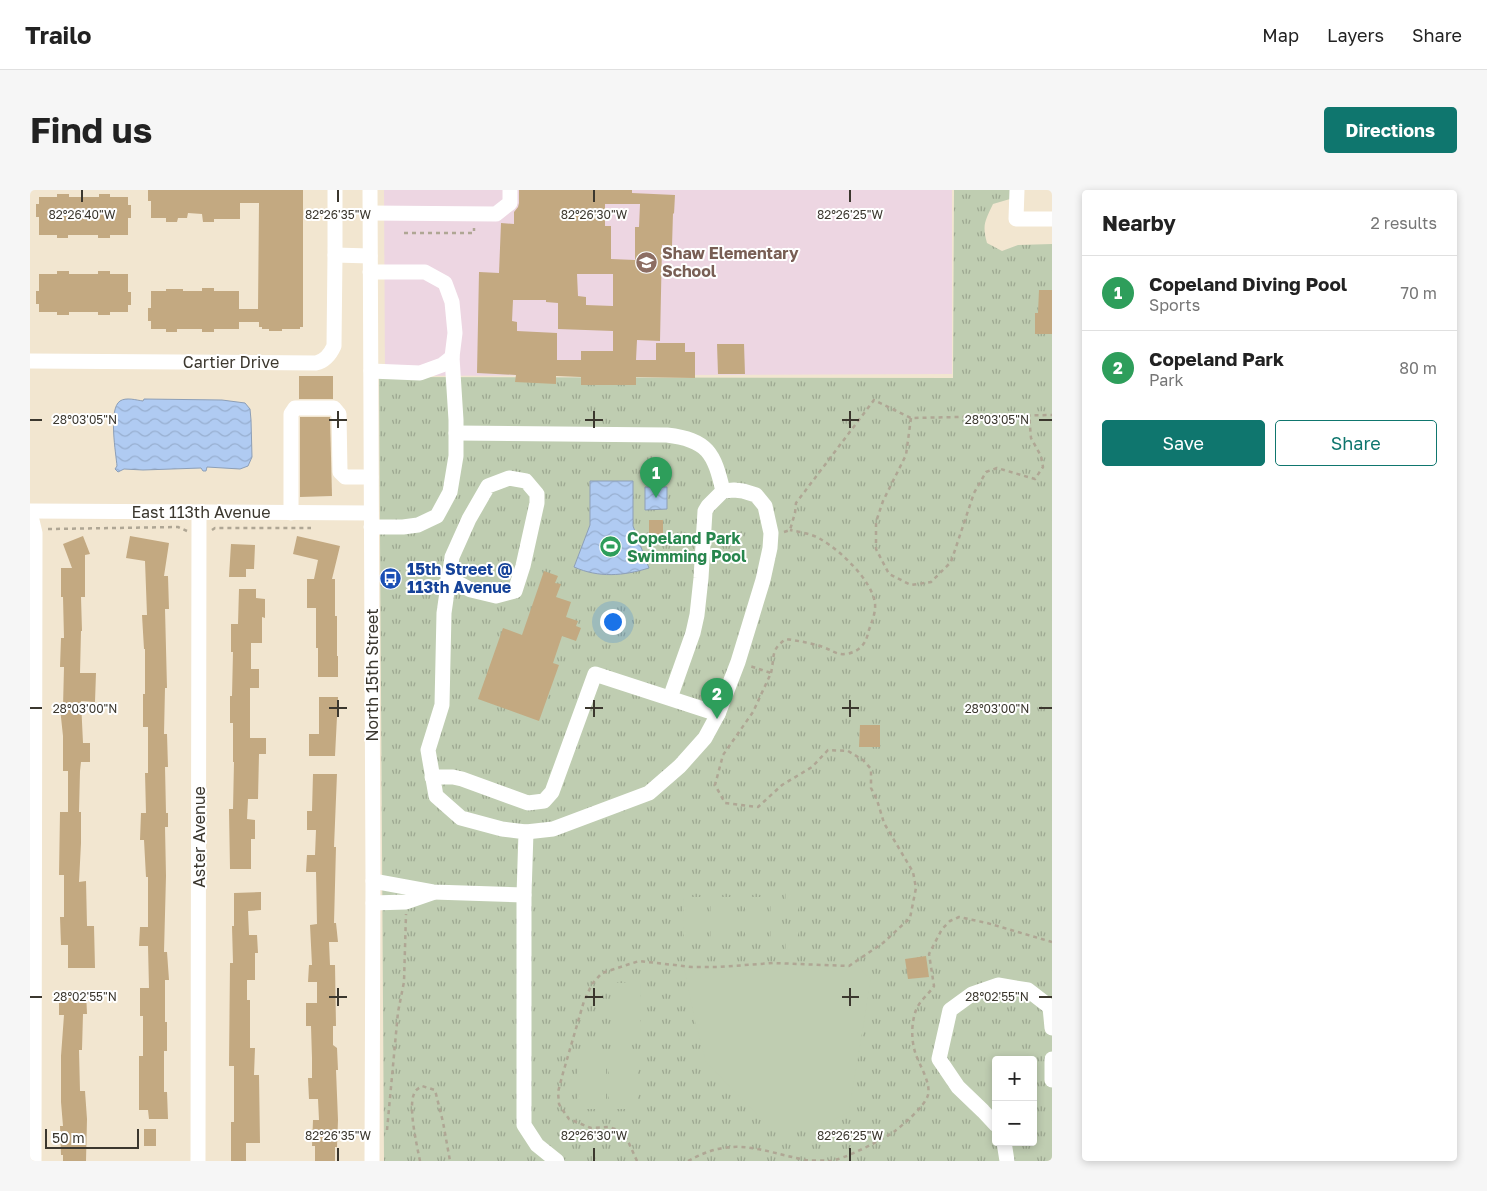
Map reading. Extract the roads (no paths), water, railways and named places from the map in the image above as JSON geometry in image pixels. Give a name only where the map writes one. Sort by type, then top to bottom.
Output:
[{"type":"street","name":"Cartier Drive","points":[[30,361],[320,362],[329,356],[334,346],[335,190]]},
{"type":"street","name":"North 15th Street","points":[[370,190],[374,881],[372,1161]]},
{"type":"street","points":[[370,213],[496,214],[510,202],[510,190]]},
{"type":"street","points":[[1017,190],[1016,219],[1052,219]]},
{"type":"street","points":[[334,255],[370,256]]},
{"type":"street","name":"East 113th Avenue","points":[[30,512],[291,513],[371,520],[403,527],[418,525],[437,516],[450,492],[456,456],[452,357],[455,333],[452,302],[445,283],[425,272],[370,272]]},
{"type":"street","points":[[371,371],[420,372],[442,365],[452,357]]},
{"type":"street","points":[[291,513],[291,414],[295,408],[334,408],[339,414],[340,472],[345,477],[371,477]]},
{"type":"street","points":[[456,433],[667,435],[679,437],[694,441],[706,449],[717,467],[723,491]]},
{"type":"street","points":[[448,578],[471,590],[496,596],[515,591],[523,566],[537,503],[537,494],[526,481],[509,478],[488,486],[469,519],[452,557],[448,578],[444,613],[442,705],[428,750],[436,796],[461,818],[502,829],[526,832],[553,829],[650,793],[680,766],[705,738],[718,714],[738,662],[763,580],[770,548],[771,537],[765,506],[761,500],[750,492],[723,491],[705,511],[702,578],[697,616],[693,633],[670,698]]},
{"type":"street","points":[[30,512],[36,533],[34,1161]]},
{"type":"street","name":"Aster Avenue","points":[[198,1161],[199,512]]},
{"type":"street","points":[[432,777],[462,779],[528,803],[544,801],[552,792],[595,674],[718,714]]},
{"type":"street","points":[[526,832],[524,895],[524,1125],[537,1145],[557,1161]]},
{"type":"street","points":[[374,881],[433,892],[524,895]]},
{"type":"street","points":[[374,903],[406,902],[433,892]]},
{"type":"street","points":[[992,1121],[958,1087],[939,1059],[950,1010],[972,994],[998,985],[1028,990],[1050,1007],[1052,1028]]},
{"type":"street","points":[[1052,1059],[1052,1080]]},
{"type":"street","points":[[1005,1146],[1007,1161]]},
{"type":"water","points":[[125,399],[143,401],[144,399],[222,400],[245,403],[250,409],[251,420],[252,457],[248,466],[240,469],[207,467],[206,471],[203,471],[201,468],[124,469],[118,472],[115,469],[117,466],[114,432],[116,406]]},
{"type":"water","name":"Copeland Park Swimming Pool","points":[[590,481],[633,481],[633,526],[649,568],[611,575],[583,571],[574,567],[590,525]]},
{"type":"water","points":[[645,487],[667,487],[667,509],[645,510]]},
{"type":"place","name":"Shaw Elementary School","points":[[646,262]]},
{"type":"place","name":"Copeland Diving Pool","points":[[656,498]]},
{"type":"place","name":"Copeland Park Swimming Pool","points":[[611,547]]},
{"type":"place","name":"15th Street @ 113th Avenue","points":[[391,578]]},
{"type":"place","name":"Copeland Park","points":[[717,719]]}]
